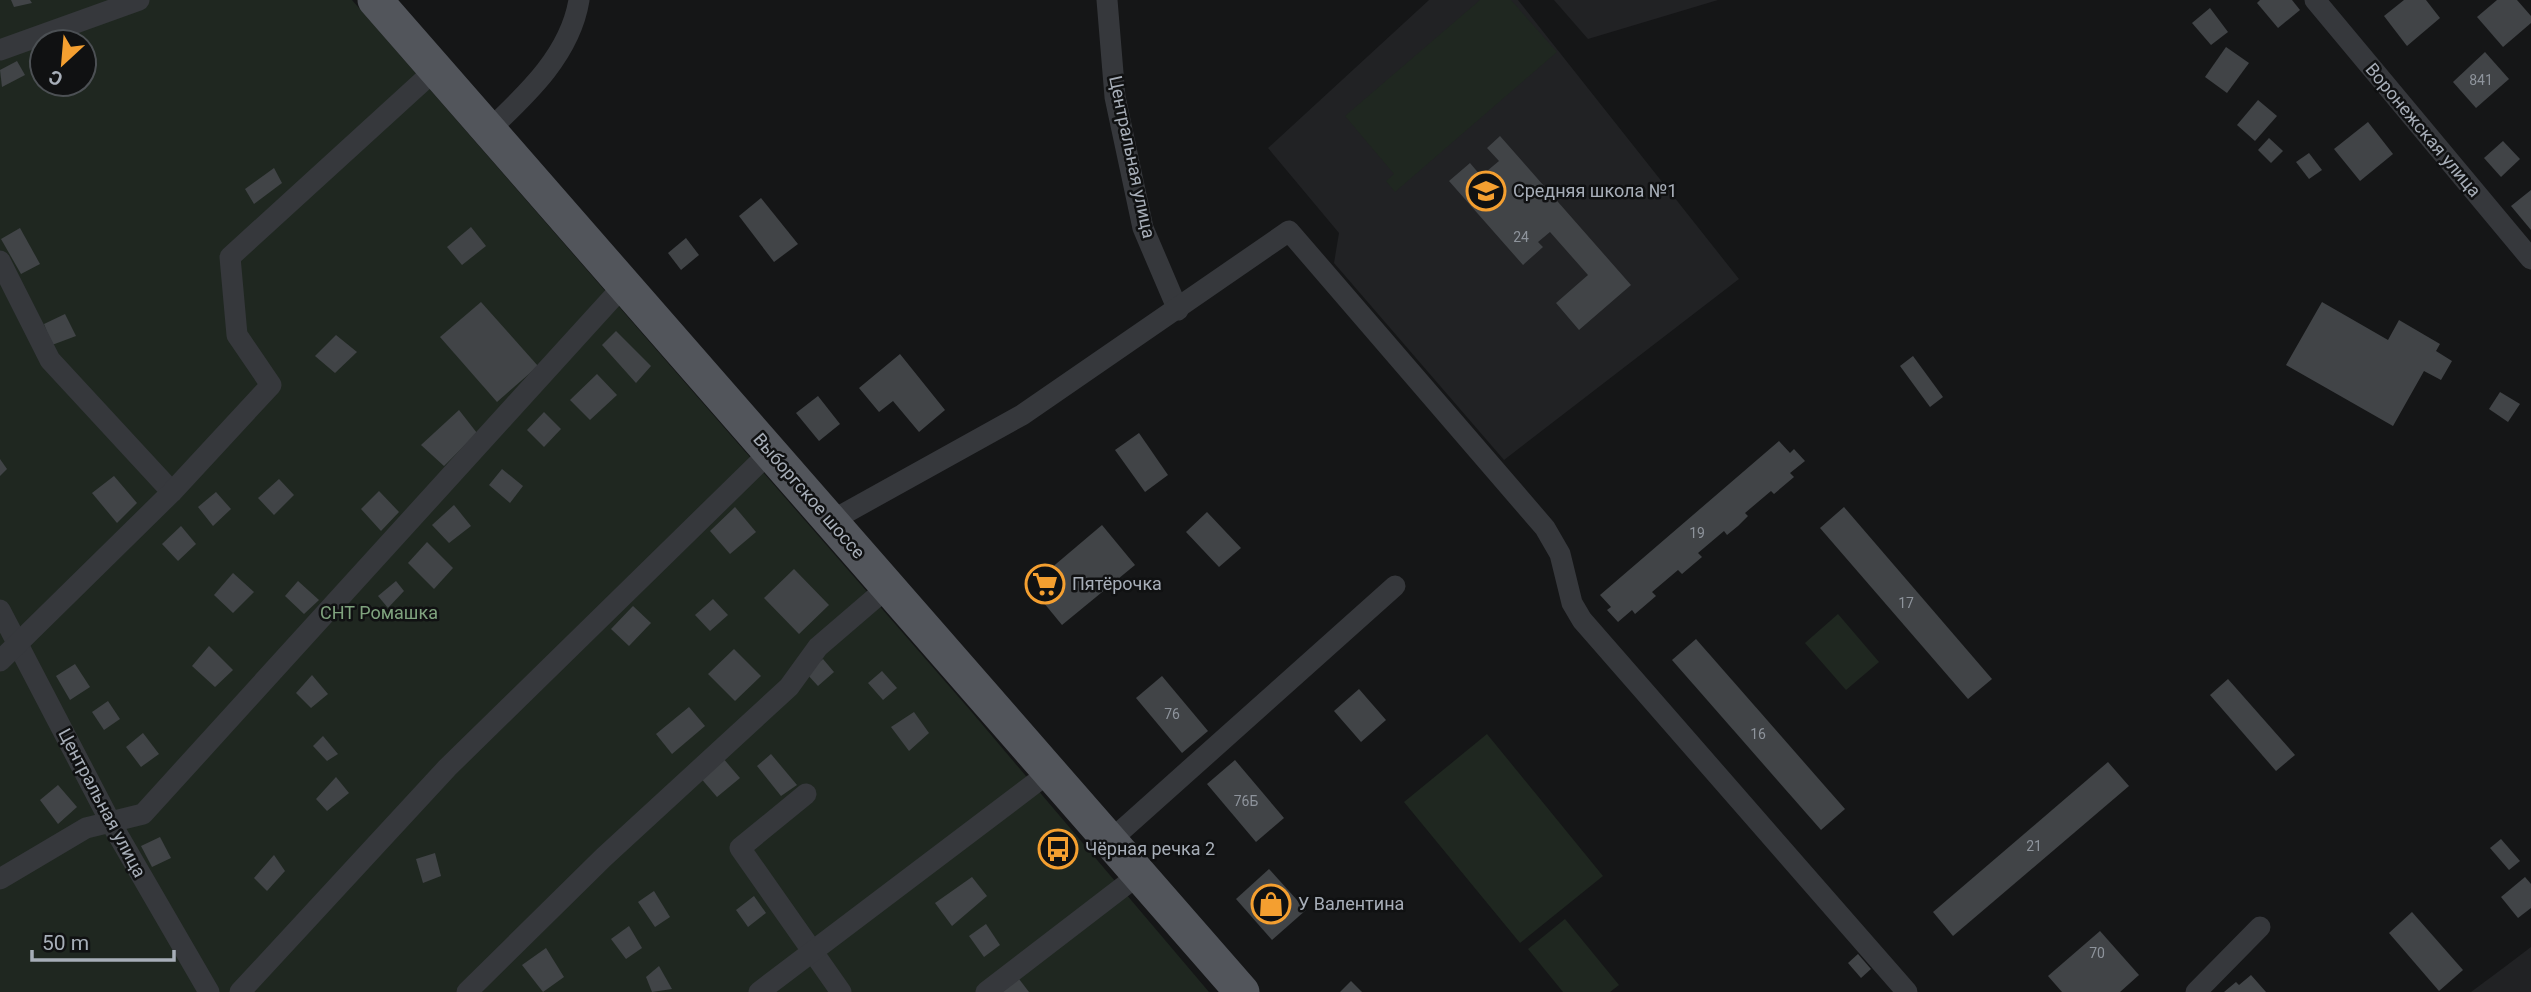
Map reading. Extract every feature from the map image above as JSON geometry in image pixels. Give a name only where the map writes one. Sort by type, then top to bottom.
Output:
[{"type":"main road","name":"Выборгское шоссе","points":[[375,0],[1112,839],[1242,992]]},
{"type":"street","points":[[0,50],[139,0]]},
{"type":"street","points":[[488,131],[530,91],[564,44],[579,0]]},
{"type":"street","name":"Центральная улица","points":[[1107,0],[1115,97],[1143,228],[1178,310]]},
{"type":"street","name":"Воронежская улица","points":[[2315,0],[2531,259]]},
{"type":"street","points":[[0,661],[172,492],[271,385],[237,335],[230,257],[435,70]]},
{"type":"street","points":[[831,521],[1023,415],[1289,231],[1545,528],[1560,554],[1572,603],[1582,620],[1907,992]]},
{"type":"street","points":[[0,261],[50,360],[172,492]]},
{"type":"street","points":[[0,879],[86,828],[143,814],[625,284]]},
{"type":"street","points":[[240,992],[447,768],[770,452]]},
{"type":"street","points":[[467,992],[604,857],[789,687],[818,647],[889,586]]},
{"type":"street","points":[[1112,839],[1395,586]]},
{"type":"street","name":"Центральная улица","points":[[0,610],[111,823],[209,992]]},
{"type":"street","points":[[759,992],[1051,771]]},
{"type":"street","points":[[806,794],[740,848],[841,992]]},
{"type":"street","points":[[986,992],[1141,873]]},
{"type":"street","points":[[2196,992],[2260,927]]},
{"type":"shaded area","name":"Средняя школа №1","points":[[1429,0],[1518,0],[1739,279],[1504,460],[1334,263],[1339,233],[1268,148]]},
{"type":"shaded area","points":[[1554,0],[1718,0],[1588,39]]},
{"type":"shaded area","points":[[2531,947],[2531,992],[2471,992],[2506,966]]},
{"type":"green space","name":"СНТ Ромашка","points":[[0,0],[352,0],[970,710],[1209,992],[0,992]]},
{"type":"green space","points":[[1480,0],[1511,0],[1557,52],[1395,192],[1386,181],[1394,174],[1345,116]]},
{"type":"green space","points":[[1838,614],[1879,662],[1846,690],[1805,643]]},
{"type":"green space","points":[[1487,734],[1603,876],[1520,943],[1404,802]]},
{"type":"green space","points":[[1565,919],[1619,985],[1610,992],[1563,992],[1528,949]]},
{"type":"building","points":[[11,0],[30,0],[32,3],[14,7]]},
{"type":"building","points":[[2260,0],[2292,0],[2300,10],[2278,28],[2257,3]]},
{"type":"building","points":[[2404,0],[2426,0],[2440,18],[2407,46],[2384,16]]},
{"type":"building","points":[[2497,0],[2517,0],[2531,16],[2531,23],[2503,47],[2477,17]]},
{"type":"building","points":[[2210,8],[2228,32],[2211,45],[2192,23]]},
{"type":"building","points":[[2226,47],[2249,63],[2227,93],[2205,77]]},
{"type":"building","points":[[2485,52],[2509,79],[2476,108],[2453,82]]},
{"type":"building","points":[[17,61],[25,75],[2,87],[0,70]]},
{"type":"building","points":[[2258,100],[2277,116],[2255,141],[2237,125]]},
{"type":"building","points":[[2368,122],[2393,154],[2360,181],[2334,149]]},
{"type":"building","points":[[1500,136],[1631,285],[1579,330],[1556,303],[1588,275],[1550,232],[1538,242],[1543,247],[1523,265],[1449,181],[1470,163],[1481,176],[1499,161],[1487,148]]},
{"type":"building","points":[[2269,138],[2283,151],[2271,163],[2258,150]]},
{"type":"building","points":[[2503,141],[2520,159],[2501,177],[2484,158]]},
{"type":"building","points":[[2309,153],[2322,170],[2309,179],[2296,162]]},
{"type":"building","points":[[274,168],[282,183],[254,204],[245,189]]},
{"type":"building","points":[[2531,190],[2531,230],[2511,206]]},
{"type":"building","points":[[761,198],[798,244],[774,262],[739,216]]},
{"type":"building","points":[[471,227],[486,246],[462,265],[447,247]]},
{"type":"building","points":[[20,228],[40,264],[21,274],[1,239]]},
{"type":"building","points":[[686,238],[699,255],[681,270],[668,253]]},
{"type":"building","points":[[481,302],[538,366],[497,402],[440,337]]},
{"type":"building","points":[[2322,302],[2388,340],[2399,320],[2440,344],[2436,351],[2452,361],[2441,380],[2424,371],[2393,426],[2286,365]]},
{"type":"building","points":[[65,314],[76,336],[52,345],[44,324]]},
{"type":"building","points":[[616,331],[651,366],[636,383],[602,345]]},
{"type":"building","points":[[336,335],[357,352],[335,373],[315,356]]},
{"type":"building","points":[[900,354],[945,410],[919,432],[893,401],[879,412],[859,388]]},
{"type":"building","points":[[1913,356],[1943,397],[1930,407],[1900,366]]},
{"type":"building","points":[[597,374],[617,395],[590,420],[570,400]]},
{"type":"building","points":[[2500,392],[2520,404],[2508,422],[2489,409]]},
{"type":"building","points":[[818,396],[840,424],[819,441],[796,413]]},
{"type":"building","points":[[459,410],[477,433],[444,466],[421,445]]},
{"type":"building","points":[[544,412],[561,429],[544,447],[527,430]]},
{"type":"building","points":[[1139,433],[1168,475],[1145,492],[1115,450]]},
{"type":"building","points":[[1779,441],[1790,453],[1794,449],[1805,461],[1790,473],[1794,477],[1774,494],[1771,491],[1745,513],[1748,516],[1727,535],[1724,531],[1698,553],[1702,557],[1682,574],[1678,570],[1652,592],[1656,596],[1635,614],[1632,610],[1618,622],[1607,610],[1611,607],[1600,595]]},
{"type":"building","points":[[0,459],[7,469],[0,476]]},
{"type":"building","points":[[502,469],[523,486],[510,503],[489,485]]},
{"type":"building","points":[[114,476],[137,503],[117,523],[92,493]]},
{"type":"building","points":[[279,479],[294,495],[274,515],[258,498]]},
{"type":"building","points":[[379,491],[399,512],[381,531],[361,509]]},
{"type":"building","points":[[216,492],[231,509],[213,526],[198,507]]},
{"type":"building","points":[[454,505],[471,526],[449,543],[432,525]]},
{"type":"building","points":[[735,507],[756,532],[730,554],[710,531]]},
{"type":"building","points":[[1844,507],[1992,679],[1968,699],[1820,528]]},
{"type":"building","points":[[1207,512],[1241,548],[1219,567],[1186,532]]},
{"type":"building","points":[[1102,525],[1135,565],[1062,625],[1030,586]]},
{"type":"building","points":[[181,526],[196,544],[178,561],[162,544]]},
{"type":"building","points":[[427,542],[453,568],[434,589],[408,563]]},
{"type":"building","points":[[794,569],[829,605],[799,634],[764,598]]},
{"type":"building","points":[[233,573],[254,592],[233,613],[214,595]]},
{"type":"building","points":[[298,581],[319,600],[304,614],[285,596]]},
{"type":"building","points":[[396,581],[404,591],[388,608],[378,596]]},
{"type":"building","points":[[713,599],[728,615],[710,631],[695,615]]},
{"type":"building","points":[[633,606],[651,623],[629,646],[611,629]]},
{"type":"building","points":[[1696,639],[1845,809],[1821,830],[1672,660]]},
{"type":"building","points":[[209,646],[233,670],[215,687],[192,666]]},
{"type":"building","points":[[734,649],[761,676],[735,701],[708,674]]},
{"type":"building","points":[[823,659],[834,672],[818,686],[806,673]]},
{"type":"building","points":[[75,664],[90,687],[70,700],[56,676]]},
{"type":"building","points":[[882,671],[897,688],[883,700],[868,683]]},
{"type":"building","points":[[312,675],[328,694],[311,708],[296,693]]},
{"type":"building","points":[[1162,676],[1208,731],[1182,753],[1136,698]]},
{"type":"building","points":[[2228,679],[2295,755],[2276,771],[2210,695]]},
{"type":"building","points":[[1359,689],[1386,720],[1361,742],[1334,711]]},
{"type":"building","points":[[108,701],[120,719],[104,730],[92,712]]},
{"type":"building","points":[[689,707],[705,726],[672,754],[656,734]]},
{"type":"building","points":[[914,712],[929,733],[909,751],[891,727]]},
{"type":"building","points":[[143,733],[159,754],[141,767],[126,747]]},
{"type":"building","points":[[323,736],[338,754],[327,761],[313,746]]},
{"type":"building","points":[[771,754],[797,785],[781,796],[757,766]]},
{"type":"building","points":[[722,757],[740,778],[717,797],[699,776]]},
{"type":"building","points":[[1235,760],[1284,818],[1256,842],[1207,784]]},
{"type":"building","points":[[2108,762],[2129,786],[1953,936],[1933,912]]},
{"type":"building","points":[[336,777],[349,793],[327,811],[316,799]]},
{"type":"building","points":[[58,785],[77,807],[58,824],[40,800]]},
{"type":"building","points":[[160,837],[171,858],[152,867],[141,846]]},
{"type":"building","points":[[2501,839],[2520,861],[2509,870],[2490,848]]},
{"type":"building","points":[[435,853],[441,876],[423,883],[416,859]]},
{"type":"building","points":[[274,855],[285,871],[267,891],[254,878]]},
{"type":"building","name":"У Валентина","points":[[1269,869],[1306,910],[1272,940],[1236,899]]},
{"type":"building","points":[[972,877],[987,896],[952,926],[935,903]]},
{"type":"building","points":[[2525,877],[2531,884],[2531,908],[2518,918],[2501,897]]},
{"type":"building","points":[[654,891],[670,917],[655,927],[638,902]]},
{"type":"building","points":[[754,896],[766,913],[748,927],[736,910]]},
{"type":"building","points":[[2412,912],[2463,970],[2439,991],[2389,933]]},
{"type":"building","points":[[986,924],[1000,945],[984,957],[969,936]]},
{"type":"building","points":[[629,926],[642,948],[626,959],[611,939]]},
{"type":"building","points":[[2100,931],[2139,975],[2120,992],[2062,992],[2048,976]]},
{"type":"building","points":[[546,948],[564,977],[543,992],[522,965]]},
{"type":"building","points":[[1858,954],[1871,969],[1861,978],[1848,963]]},
{"type":"building","points":[[659,966],[672,989],[652,992],[646,977]]},
{"type":"building","points":[[2251,975],[2266,992],[2224,992],[2236,982],[2239,985]]},
{"type":"building","points":[[1019,979],[1029,992],[1002,992]]},
{"type":"building","points":[[1351,981],[1362,992],[1340,992]]},
{"type":"place","name":"Средняя школа №1","points":[[1486,191]]},
{"type":"place","name":"Пятёрочка","points":[[1045,584]]},
{"type":"place","name":"Чёрная речка 2","points":[[1058,849]]},
{"type":"place","name":"У Валентина","points":[[1271,904]]}]
